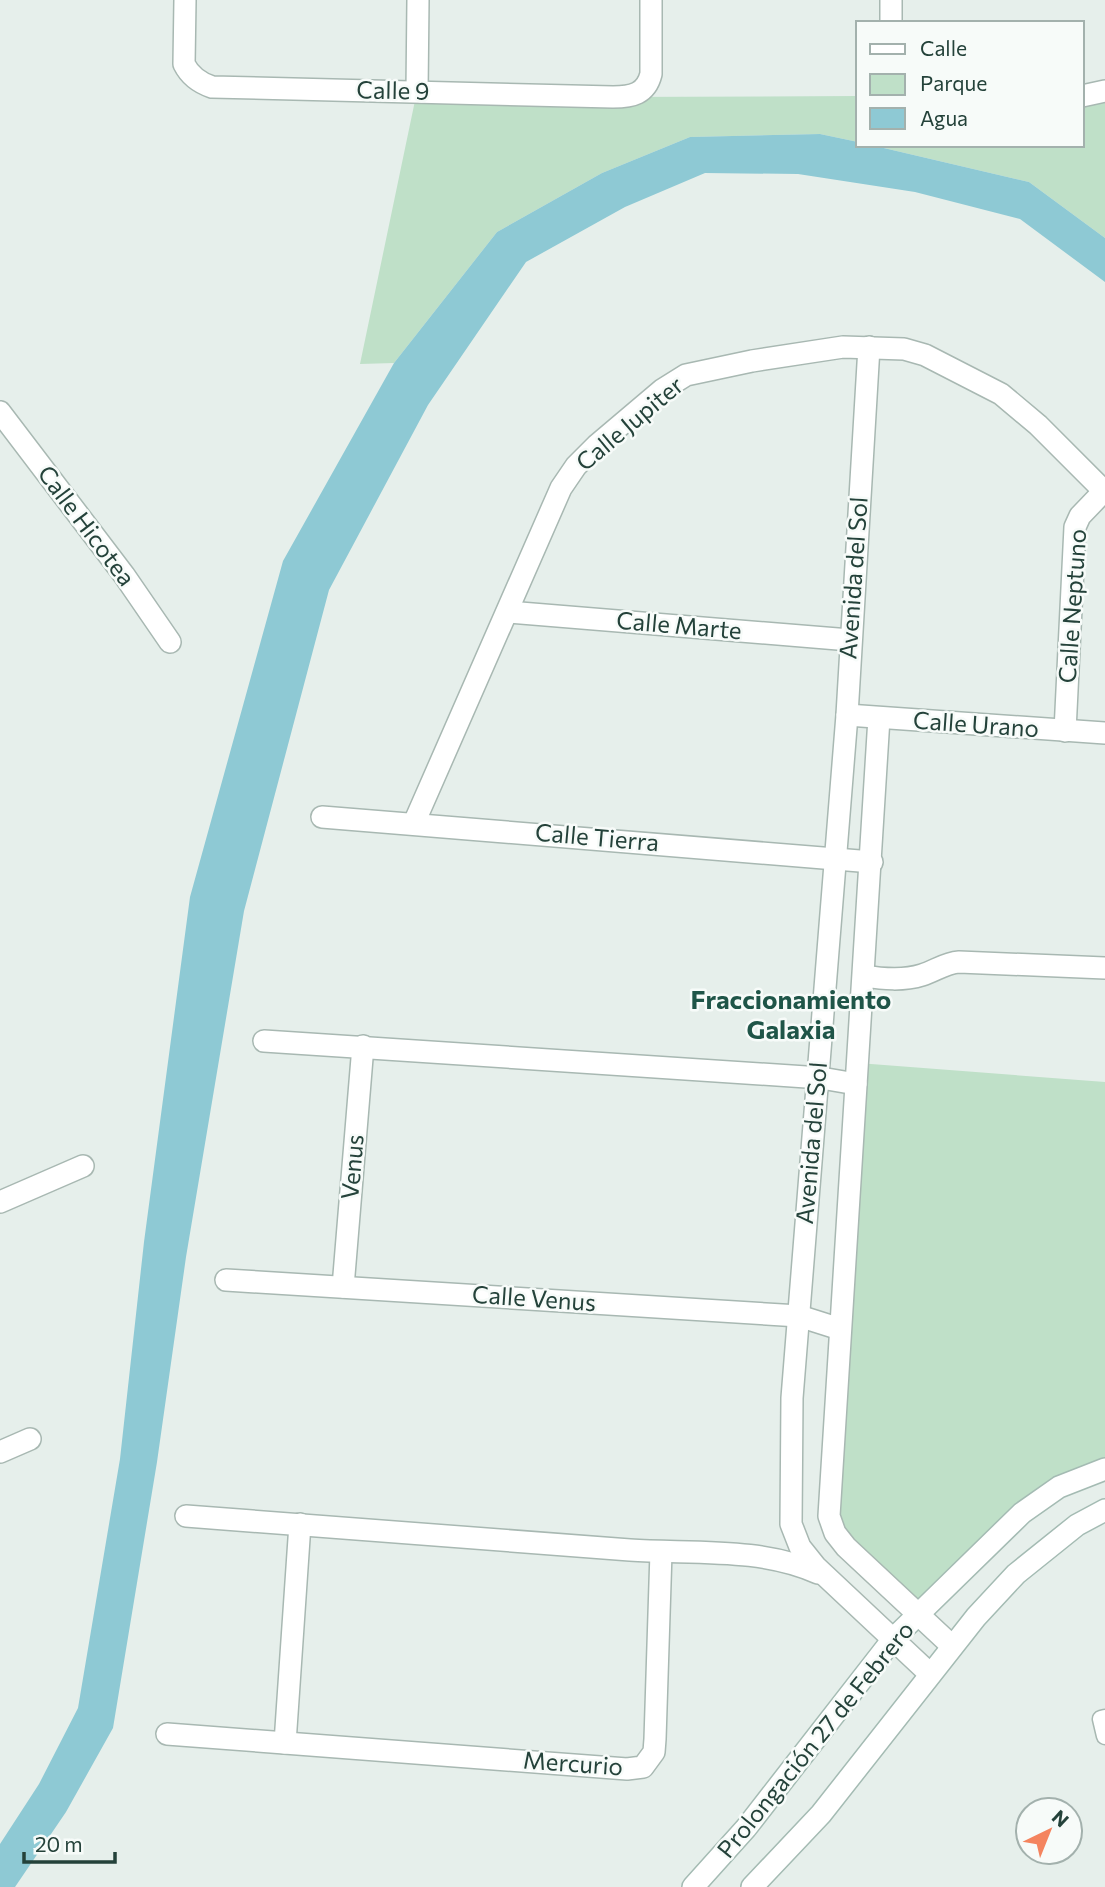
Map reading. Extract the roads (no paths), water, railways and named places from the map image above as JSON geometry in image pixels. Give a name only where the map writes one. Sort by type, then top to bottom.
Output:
[{"type":"street","name":"Calle 9","points":[[185,0],[184,64],[187,71],[198,81],[220,89],[613,97],[637,94],[648,84],[651,74],[651,0]]},
{"type":"street","points":[[417,91],[418,0]]},
{"type":"street","points":[[891,0],[891,21]]},
{"type":"street","points":[[1084,96],[1105,91]]},
{"type":"street","name":"Calle Jupiter","points":[[414,823],[569,474],[597,445],[662,390],[696,372],[815,351],[869,347],[904,349],[925,355],[1002,394],[1038,425],[1105,491]]},
{"type":"street","name":"Avenida del Sol","points":[[869,347],[847,715],[792,1398],[791,1524],[799,1544],[826,1576],[930,1674]]},
{"type":"street","name":"Calle Hicotea","points":[[0,412],[124,575],[170,642]]},
{"type":"street","name":"Calle Neptuno","points":[[1066,731],[1075,527],[1080,516],[1105,491]]},
{"type":"street","name":"Calle Marte","points":[[508,612],[850,640]]},
{"type":"street","name":"Calle Urano","points":[[847,715],[1105,733]]},
{"type":"street","name":"Avenida del Sol","points":[[879,718],[830,1524],[840,1539],[952,1646]]},
{"type":"street","name":"Calle Tierra","points":[[321,817],[872,862]]},
{"type":"street","points":[[864,976],[905,979],[951,962],[1105,968]]},
{"type":"street","points":[[264,1041],[363,1046],[856,1084]]},
{"type":"street","name":"Venus","points":[[343,1287],[363,1046]]},
{"type":"street","points":[[0,1202],[83,1166]]},
{"type":"street","name":"Calle Venus","points":[[226,1280],[799,1316],[840,1329]]},
{"type":"street","points":[[0,1452],[30,1439]]},
{"type":"street","name":"Prolongación 27 de Febrero","points":[[693,1887],[746,1829],[893,1639],[1022,1513],[1059,1487],[1105,1469]]},
{"type":"street","name":"Prolongación 27 de Febrero","points":[[752,1887],[821,1814],[952,1646],[1016,1574],[1077,1525],[1105,1510]]},
{"type":"street","points":[[186,1516],[661,1552],[769,1557],[793,1562],[826,1576]]},
{"type":"street","points":[[285,1742],[300,1524]]},
{"type":"street","points":[[769,1557],[821,1536],[840,1539]]},
{"type":"street","name":"Mercurio","points":[[167,1734],[627,1769],[643,1767],[653,1752],[655,1739],[661,1552]]},
{"type":"lane","points":[[1105,1718],[1101,1719],[1105,1736]]},
{"type":"water","points":[[820,134],[856,142],[856,147],[880,147],[1029,182],[1105,238],[1105,282],[1020,219],[915,192],[798,174],[705,173],[625,207],[526,262],[428,405],[329,590],[244,911],[186,1257],[157,1462],[113,1728],[66,1812],[15,1887],[0,1887],[0,1844],[39,1784],[78,1708],[120,1459],[144,1242],[190,897],[283,561],[394,363],[497,232],[602,173],[690,137]]},
{"type":"district","name":"Fraccionamiento Galaxia","points":[[791,1015]]}]
